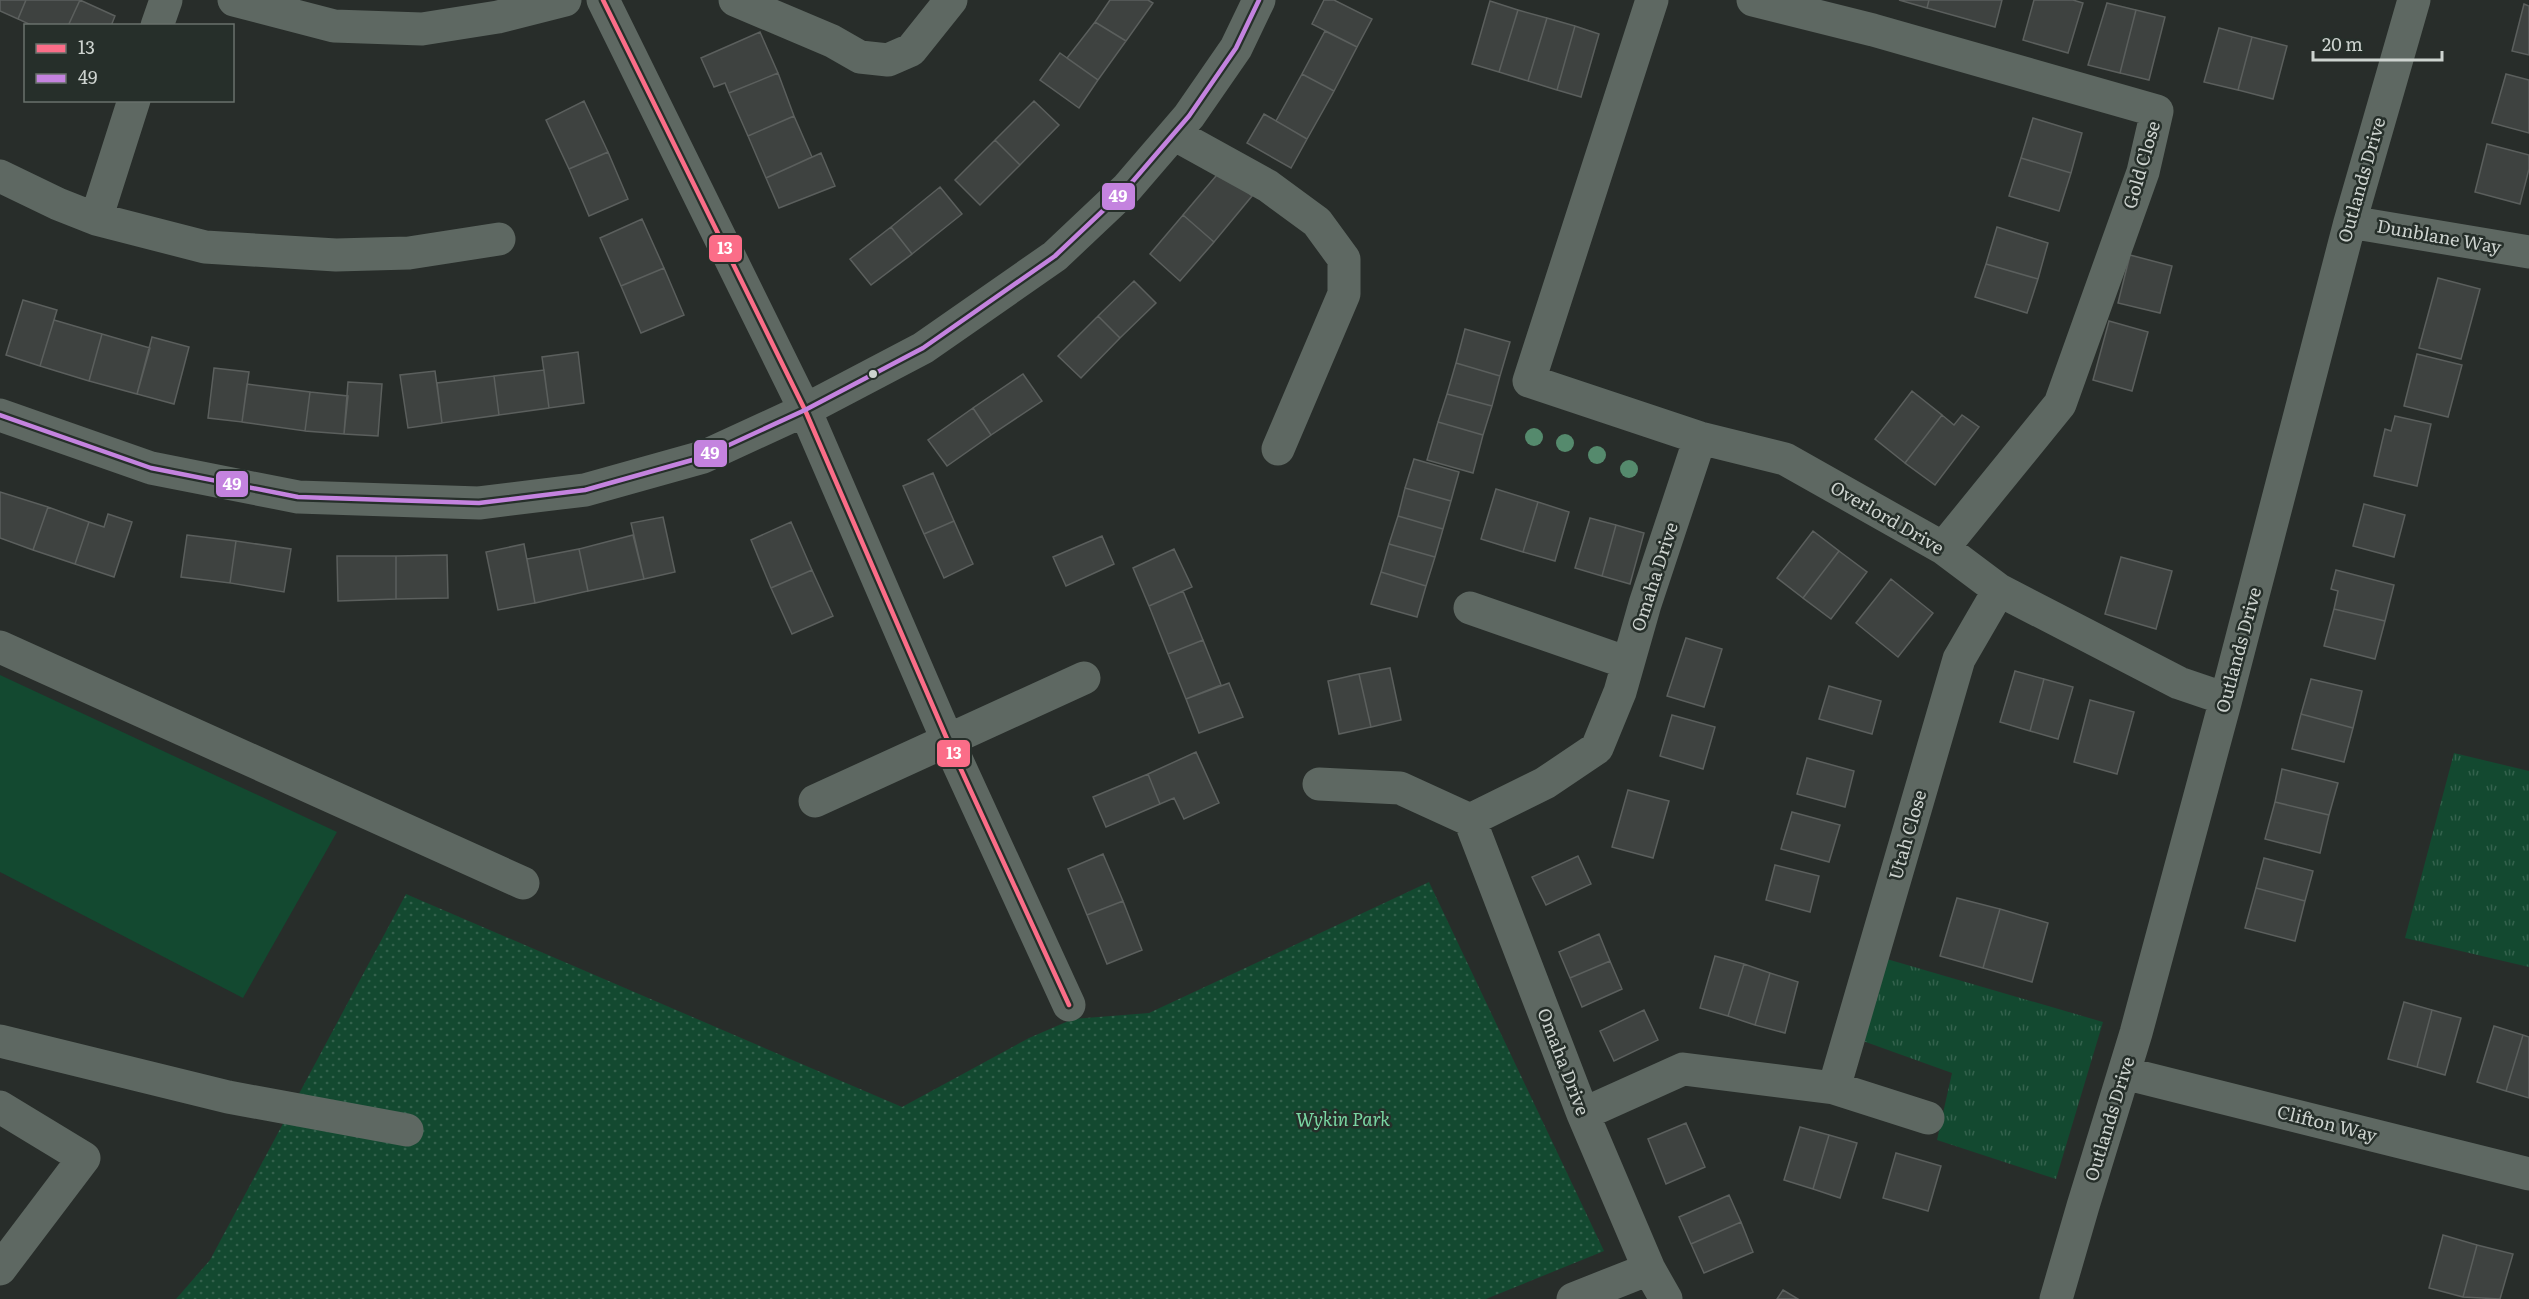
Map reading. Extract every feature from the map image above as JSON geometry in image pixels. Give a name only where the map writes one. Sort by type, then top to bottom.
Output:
[{"type":"street","points":[[158,24],[166,0]]},
{"type":"street","points":[[234,0],[334,26],[422,28],[498,17],[565,0]]},
{"type":"street","points":[[603,0],[805,410],[947,739],[1070,1005]]},
{"type":"street","points":[[735,0],[832,41],[860,57],[888,60],[911,50],[951,0]]},
{"type":"street","points":[[0,415],[19,424],[151,468],[298,498],[479,503],[585,490],[703,458],[805,410],[923,348],[1055,256],[1127,188],[1174,134],[1236,48],[1259,0]]},
{"type":"street","name":"Overlord Drive","points":[[1652,0],[1529,381],[1700,438],[1785,459],[1943,548],[1999,590],[2179,683],[2226,699]]},
{"type":"street","name":"Gold Close","points":[[1753,0],[1873,30],[2157,111],[2144,172],[2060,404],[1943,548]]},
{"type":"street","name":"Outlands Drive","points":[[2056,1299],[2124,1073],[2226,699],[2350,222],[2414,0]]},
{"type":"street","points":[[96,219],[133,102]]},
{"type":"street","points":[[1174,134],[1268,186],[1317,222],[1344,259],[1344,294],[1278,449]]},
{"type":"street","points":[[0,176],[58,204],[96,219],[205,247],[336,255],[409,253],[499,239]]},
{"type":"street","name":"Dunblane Way","points":[[2350,222],[2529,252]]},
{"type":"street","name":"Omaha Drive","points":[[1666,1299],[1649,1269],[1583,1114],[1470,820],[1545,783],[1597,748],[1620,692],[1645,604],[1700,438]]},
{"type":"street","name":"Utah Close","points":[[1834,1088],[1959,659],[1999,590]]},
{"type":"street","points":[[1470,608],[1628,663]]},
{"type":"street","points":[[0,647],[523,883]]},
{"type":"street","points":[[816,801],[1084,678]]},
{"type":"street","points":[[1319,784],[1400,788],[1470,820]]},
{"type":"street","points":[[0,1041],[228,1097],[407,1130]]},
{"type":"street","points":[[1583,1114],[1683,1069],[1834,1088],[1928,1118]]},
{"type":"street","name":"Clifton Way","points":[[2124,1073],[2529,1174]]},
{"type":"street","points":[[0,1107],[84,1158],[0,1269]]},
{"type":"street","points":[[1573,1299],[1649,1269]]},
{"type":"green space","points":[[0,675],[337,832],[243,998],[0,872]]},
{"type":"green space","points":[[2454,753],[2529,771],[2529,967],[2405,938]]},
{"type":"green space","name":"Wykin Park","points":[[1429,882],[1604,1251],[1486,1299],[176,1299],[210,1260],[406,894],[902,1107],[1029,1038],[1073,1019],[1149,1013]]},
{"type":"green space","points":[[1873,955],[2103,1022],[2056,1179],[1937,1140],[1952,1073],[1849,1036]]},
{"type":"building","points":[[0,0],[26,0],[18,19],[0,11]]},
{"type":"building","points":[[26,0],[80,0],[69,24],[29,24],[18,19]]},
{"type":"building","points":[[80,0],[115,16],[112,24],[69,24]]},
{"type":"building","points":[[1110,0],[1148,0],[1153,3],[1126,41],[1095,22]]},
{"type":"building","points":[[1324,0],[1334,0],[1372,19],[1357,47],[1312,24]]},
{"type":"building","points":[[1899,0],[1929,0],[1927,8]]},
{"type":"building","points":[[1929,0],[2002,0],[1995,27],[1927,8]]},
{"type":"building","points":[[2034,0],[2073,0],[2083,3],[2068,53],[2023,40]]},
{"type":"building","points":[[1490,1],[1518,10],[1499,72],[1472,64]]},
{"type":"building","points":[[2107,3],[2136,10],[2120,73],[2088,65]]},
{"type":"building","points":[[2524,4],[2529,6],[2529,55],[2512,51]]},
{"type":"building","points":[[1518,10],[1547,18],[1528,81],[1499,72]]},
{"type":"building","points":[[2136,10],[2165,17],[2149,80],[2120,73]]},
{"type":"building","points":[[1547,18],[1575,26],[1557,90],[1528,81]]},
{"type":"building","points":[[1095,22],[1126,41],[1098,80],[1067,58]]},
{"type":"building","points":[[1575,26],[1599,34],[1581,97],[1557,90]]},
{"type":"building","points":[[2219,28],[2252,37],[2238,90],[2204,82]]},
{"type":"building","points":[[1325,31],[1357,47],[1334,91],[1302,74]]},
{"type":"building","points":[[760,32],[778,73],[729,93],[725,83],[714,87],[701,58]]},
{"type":"building","points":[[2252,37],[2287,46],[2273,99],[2238,90]]},
{"type":"building","points":[[1060,53],[1098,80],[1079,108],[1040,80]]},
{"type":"building","points":[[778,73],[794,116],[748,136],[729,93]]},
{"type":"building","points":[[1302,74],[1334,91],[1307,139],[1276,121]]},
{"type":"building","points":[[2506,74],[2529,80],[2529,133],[2492,123]]},
{"type":"building","points":[[584,101],[608,152],[569,169],[546,120]]},
{"type":"building","points":[[1034,101],[1059,125],[1020,165],[995,140]]},
{"type":"building","points":[[1264,114],[1307,139],[1291,168],[1247,143]]},
{"type":"building","points":[[794,116],[812,157],[766,178],[748,136]]},
{"type":"building","points":[[2033,118],[2082,133],[2071,173],[2021,158]]},
{"type":"building","points":[[995,140],[1020,165],[980,205],[955,180]]},
{"type":"building","points":[[2487,144],[2529,155],[2529,169],[2520,204],[2475,192]]},
{"type":"building","points":[[608,152],[628,199],[589,216],[569,169]]},
{"type":"building","points":[[821,153],[835,186],[779,208],[766,178]]},
{"type":"building","points":[[2021,158],[2071,173],[2059,211],[2009,196]]},
{"type":"building","points":[[1221,170],[1252,196],[1214,242],[1183,215]]},
{"type":"building","points":[[940,187],[962,214],[912,254],[891,227]]},
{"type":"building","points":[[1183,215],[1214,242],[1180,281],[1150,254]]},
{"type":"building","points":[[642,219],[664,268],[621,286],[600,238]]},
{"type":"building","points":[[891,227],[912,254],[871,285],[850,259]]},
{"type":"building","points":[[1997,227],[2048,243],[2038,279],[1986,264]]},
{"type":"building","points":[[2130,255],[2172,266],[2160,313],[2118,303]]},
{"type":"building","points":[[1986,264],[2038,279],[2027,313],[1975,297]]},
{"type":"building","points":[[664,268],[684,315],[641,333],[621,286]]},
{"type":"building","points":[[2438,278],[2480,289],[2461,359],[2419,348]]},
{"type":"building","points":[[1134,281],[1156,303],[1120,338],[1098,316]]},
{"type":"building","points":[[23,300],[57,310],[40,366],[6,355]]},
{"type":"building","points":[[1098,316],[1120,338],[1081,378],[1058,356]]},
{"type":"building","points":[[54,320],[102,334],[89,381],[40,366]]},
{"type":"building","points":[[2109,321],[2148,332],[2132,391],[2093,380]]},
{"type":"building","points":[[1465,329],[1510,342],[1500,376],[1456,363]]},
{"type":"building","points":[[102,334],[150,348],[137,394],[89,381]]},
{"type":"building","points":[[152,337],[189,347],[174,404],[137,394]]},
{"type":"building","points":[[578,352],[584,403],[549,408],[542,357]]},
{"type":"building","points":[[2417,354],[2462,365],[2448,417],[2404,406]]},
{"type":"building","points":[[1456,363],[1500,376],[1492,406],[1447,394]]},
{"type":"building","points":[[214,368],[249,372],[242,422],[208,418]]},
{"type":"building","points":[[544,370],[549,408],[499,415],[494,376]]},
{"type":"building","points":[[435,371],[442,423],[408,428],[400,375]]},
{"type":"building","points":[[1023,374],[1042,401],[991,435],[973,408]]},
{"type":"building","points":[[494,376],[499,415],[442,423],[437,383]]},
{"type":"building","points":[[348,382],[382,384],[378,436],[344,434]]},
{"type":"building","points":[[247,384],[310,392],[305,431],[242,422]]},
{"type":"building","points":[[1912,391],[1942,415],[1905,463],[1875,439]]},
{"type":"building","points":[[310,392],[348,396],[344,434],[305,431]]},
{"type":"building","points":[[1447,394],[1492,406],[1483,435],[1438,422]]},
{"type":"building","points":[[973,408],[991,435],[947,466],[928,440]]},
{"type":"building","points":[[1942,415],[1954,425],[1962,415],[1979,427],[1935,485],[1905,463]]},
{"type":"building","points":[[2395,416],[2431,424],[2417,486],[2374,476],[2385,429],[2391,431]]},
{"type":"building","points":[[1438,422],[1483,435],[1473,473],[1427,460]]},
{"type":"building","points":[[1414,459],[1459,472],[1451,501],[1405,488]]},
{"type":"building","points":[[933,473],[954,521],[924,534],[903,486]]},
{"type":"building","points":[[1405,488],[1451,501],[1443,529],[1398,516]]},
{"type":"building","points":[[1496,489],[1538,502],[1523,552],[1481,539]]},
{"type":"building","points":[[0,492],[48,507],[33,550],[0,538]]},
{"type":"building","points":[[1538,502],[1569,512],[1555,561],[1523,552]]},
{"type":"building","points":[[2364,504],[2405,515],[2394,557],[2353,546]]},
{"type":"building","points":[[48,507],[89,522],[75,564],[33,550]]},
{"type":"building","points":[[108,514],[132,522],[114,577],[75,564],[89,522],[104,527]]},
{"type":"building","points":[[1398,516],[1443,529],[1435,557],[1389,544]]},
{"type":"building","points":[[663,517],[675,572],[644,579],[631,523]]},
{"type":"building","points":[[1590,518],[1616,525],[1602,576],[1575,568]]},
{"type":"building","points":[[954,521],[973,564],[944,578],[924,534]]},
{"type":"building","points":[[791,522],[812,570],[771,588],[751,540]]},
{"type":"building","points":[[1616,525],[1644,533],[1630,584],[1602,576]]},
{"type":"building","points":[[1813,531],[1839,551],[1803,598],[1777,578]]},
{"type":"building","points":[[187,535],[236,541],[230,583],[181,577]]},
{"type":"building","points":[[633,535],[644,579],[588,591],[579,549]]},
{"type":"building","points":[[1102,536],[1114,564],[1066,586],[1053,557]]},
{"type":"building","points":[[236,541],[291,549],[284,592],[230,583]]},
{"type":"building","points":[[524,544],[535,603],[498,610],[486,552]]},
{"type":"building","points":[[1389,544],[1435,557],[1426,586],[1381,572]]},
{"type":"building","points":[[579,549],[588,591],[535,603],[527,559]]},
{"type":"building","points":[[1174,549],[1192,587],[1149,606],[1133,568]]},
{"type":"building","points":[[1839,551],[1867,572],[1831,619],[1803,598]]},
{"type":"building","points":[[447,555],[448,598],[396,599],[396,556]]},
{"type":"building","points":[[337,556],[396,556],[396,599],[338,601]]},
{"type":"building","points":[[2121,557],[2172,571],[2156,629],[2105,614]]},
{"type":"building","points":[[812,570],[833,616],[792,634],[771,588]]},
{"type":"building","points":[[2336,570],[2394,585],[2385,621],[2334,609],[2338,591],[2331,589]]},
{"type":"building","points":[[1381,572],[1426,586],[1417,617],[1371,604]]},
{"type":"building","points":[[1891,579],[1933,613],[1898,657],[1856,623]]},
{"type":"building","points":[[1183,591],[1203,640],[1168,654],[1149,606]]},
{"type":"building","points":[[2334,609],[2385,621],[2375,659],[2324,646]]},
{"type":"building","points":[[1686,638],[1722,649],[1704,707],[1667,696]]},
{"type":"building","points":[[1203,640],[1221,685],[1186,699],[1168,654]]},
{"type":"building","points":[[1390,668],[1401,720],[1371,727],[1359,674]]},
{"type":"building","points":[[2015,671],[2044,679],[2030,731],[2000,722]]},
{"type":"building","points":[[1359,674],[1371,727],[1339,734],[1328,681]]},
{"type":"building","points":[[2044,679],[2073,687],[2058,739],[2030,731]]},
{"type":"building","points":[[2311,679],[2362,691],[2353,728],[2301,714]]},
{"type":"building","points":[[1229,683],[1243,717],[1199,733],[1186,699]]},
{"type":"building","points":[[1829,686],[1881,701],[1872,734],[1819,719]]},
{"type":"building","points":[[2090,700],[2134,712],[2117,774],[2074,762]]},
{"type":"building","points":[[2301,714],[2353,728],[2344,762],[2292,749]]},
{"type":"building","points":[[1672,715],[1715,727],[1703,769],[1660,756]]},
{"type":"building","points":[[1196,752],[1219,803],[1184,819],[1174,798],[1160,804],[1148,774]]},
{"type":"building","points":[[1807,758],[1854,771],[1845,807],[1797,794]]},
{"type":"building","points":[[2282,769],[2338,783],[2329,815],[2275,802]]},
{"type":"building","points":[[1148,774],[1160,804],[1106,827],[1093,797]]},
{"type":"building","points":[[1628,790],[1669,801],[1653,858],[1612,847]]},
{"type":"building","points":[[2275,802],[2329,815],[2320,853],[2265,839]]},
{"type":"building","points":[[1792,812],[1840,825],[1829,862],[1781,849]]},
{"type":"building","points":[[1103,854],[1123,901],[1087,915],[1068,869]]},
{"type":"building","points":[[1578,856],[1591,884],[1546,905],[1532,877]]},
{"type":"building","points":[[2264,858],[2313,871],[2305,901],[2256,888]]},
{"type":"building","points":[[1775,865],[1819,876],[1810,912],[1766,900]]},
{"type":"building","points":[[2256,888],[2305,901],[2295,941],[2245,928]]},
{"type":"building","points":[[1957,898],[2000,909],[1983,968],[1940,956]]},
{"type":"building","points":[[1123,901],[1142,950],[1107,964],[1087,915]]},
{"type":"building","points":[[2000,909],[2048,923],[2032,982],[1983,968]]},
{"type":"building","points":[[1599,934],[1610,961],[1570,978],[1559,952]]},
{"type":"building","points":[[1715,956],[1744,964],[1728,1016],[1700,1008]]},
{"type":"building","points":[[1610,961],[1622,989],[1582,1007],[1570,978]]},
{"type":"building","points":[[1744,964],[1770,973],[1755,1025],[1728,1016]]},
{"type":"building","points":[[1770,973],[1798,982],[1785,1033],[1755,1025]]},
{"type":"building","points":[[2404,1002],[2432,1010],[2417,1067],[2388,1059]]},
{"type":"building","points":[[1644,1010],[1658,1040],[1614,1061],[1600,1031]]},
{"type":"building","points":[[2432,1010],[2461,1018],[2445,1075],[2417,1067]]},
{"type":"building","points":[[2494,1026],[2523,1035],[2506,1091],[2477,1082]]},
{"type":"building","points":[[2523,1035],[2529,1037],[2529,1098],[2506,1091]]},
{"type":"building","points":[[1686,1123],[1705,1167],[1666,1184],[1648,1139]]},
{"type":"building","points":[[1800,1127],[1829,1135],[1813,1189],[1784,1180]]},
{"type":"building","points":[[1829,1135],[1857,1143],[1840,1198],[1813,1189]]},
{"type":"building","points":[[1896,1153],[1941,1166],[1928,1211],[1883,1198]]},
{"type":"building","points":[[1729,1195],[1741,1222],[1691,1244],[1679,1217]]},
{"type":"building","points":[[1741,1222],[1753,1252],[1704,1273],[1691,1244]]},
{"type":"building","points":[[2443,1235],[2477,1245],[2463,1297],[2429,1288]]},
{"type":"building","points":[[2477,1245],[2513,1254],[2500,1299],[2463,1297]]},
{"type":"building","points":[[1783,1290],[1798,1299],[1777,1299]]},
{"type":"transit line","name":"13","points":[[603,0],[805,410],[947,739],[1069,1005]]},
{"type":"transit line","name":"49","points":[[0,415],[151,468],[298,497],[479,503],[585,490],[703,457],[805,410],[923,348],[1055,256],[1127,188],[1189,116],[1236,48],[1259,0]]}]
